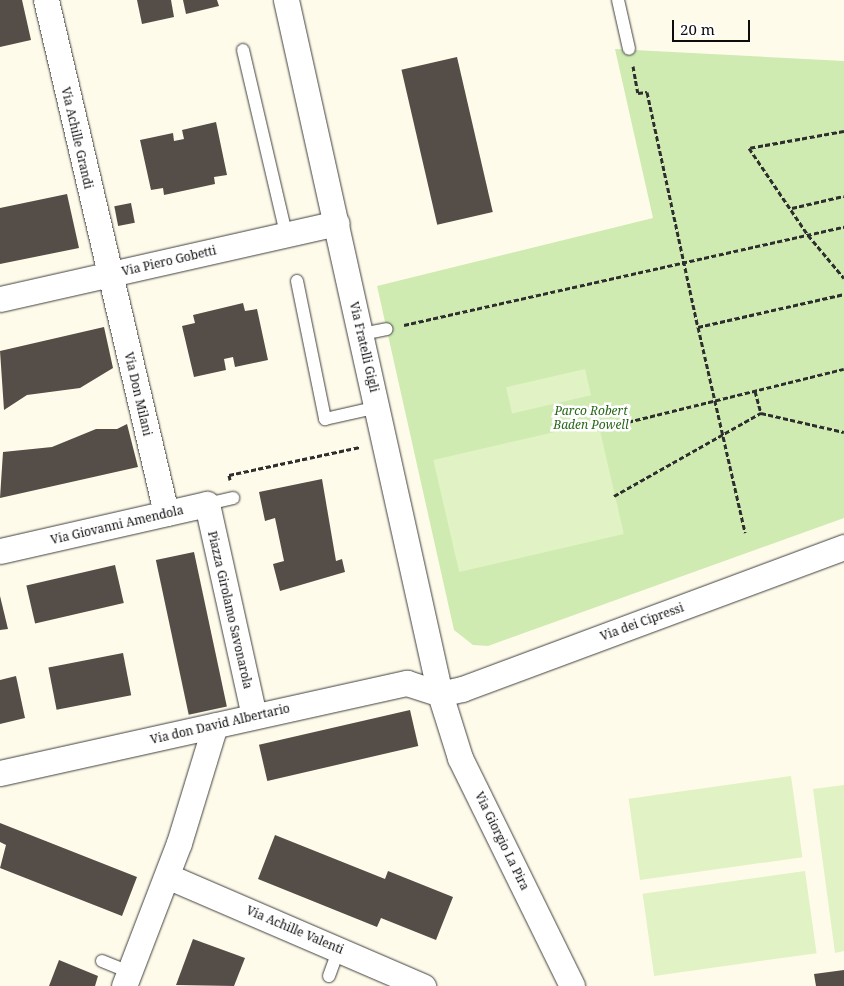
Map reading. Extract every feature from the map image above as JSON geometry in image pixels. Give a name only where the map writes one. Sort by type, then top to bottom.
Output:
[{"type":"street","name":"Via Achille Grandi","points":[[46,0],[109,275]]},
{"type":"street","name":"Via Fratelli Gigli","points":[[286,0],[386,441],[440,694]]},
{"type":"street","name":"Via Piero Gobetti","points":[[0,299],[337,223]]},
{"type":"street","name":"Via Don Milani","points":[[109,275],[166,513]]},
{"type":"street","name":"Via Giovanni Amendola","points":[[0,551],[207,504]]},
{"type":"street","name":"Piazza Girolamo Savonarola","points":[[207,504],[254,716]]},
{"type":"street","name":"Via dei Cipressi","points":[[440,694],[844,547]]},
{"type":"street","name":"Via don David Albertario","points":[[0,774],[407,683],[440,694]]},
{"type":"street","name":"Via Giorgio La Pira","points":[[440,694],[460,758],[566,984]]},
{"type":"street","points":[[127,979],[167,876],[215,725]]},
{"type":"street","name":"Via Achille Valenti","points":[[167,876],[423,986]]},
{"type":"lane","points":[[618,0],[629,49]]},
{"type":"lane","points":[[243,50],[286,234]]},
{"type":"lane","points":[[296,282],[326,419],[378,408]]},
{"type":"lane","points":[[362,334],[387,329]]},
{"type":"lane","name":"Via Giovanni Amendola","points":[[207,504],[233,498]]},
{"type":"lane","points":[[329,976],[339,949]]},
{"type":"lane","points":[[102,961],[127,979]]},
{"type":"path","points":[[629,49],[638,93],[647,92],[721,436],[746,533]]},
{"type":"path","points":[[844,131],[749,148],[792,208],[808,235],[844,278]]},
{"type":"path","points":[[792,208],[844,196]]},
{"type":"path","points":[[387,329],[844,227]]},
{"type":"path","points":[[698,327],[844,294]]},
{"type":"path","points":[[599,429],[844,369]]},
{"type":"path","points":[[755,391],[761,413]]},
{"type":"path","points":[[614,496],[761,413],[844,432]]},
{"type":"path","points":[[233,498],[229,475],[386,441]]},
{"type":"green space","name":"Parco Robert Baden Powell","points":[[615,49],[844,61],[844,518],[488,646],[473,645],[454,630],[377,286],[653,218]]},
{"type":"green space","points":[[585,369],[591,395],[512,414],[506,387]]},
{"type":"green space","points":[[598,422],[624,534],[459,572],[433,460]]},
{"type":"green space","points":[[791,776],[802,857],[640,880],[629,799]]},
{"type":"green space","points":[[844,785],[844,951],[835,953],[813,789]]},
{"type":"green space","points":[[805,871],[817,953],[654,976],[643,894]]},
{"type":"building","points":[[0,0],[22,0],[31,40],[0,47]]},
{"type":"building","points":[[137,0],[171,0],[174,17],[142,24]]},
{"type":"building","points":[[183,0],[217,0],[219,6],[186,14]]},
{"type":"building","points":[[457,57],[493,212],[437,225],[401,70]]},
{"type":"building","points":[[216,122],[227,175],[214,177],[215,184],[164,195],[163,188],[151,190],[140,140],[173,133],[174,141],[184,139],[182,130]]},
{"type":"building","points":[[67,194],[79,248],[0,264],[0,208]]},
{"type":"building","points":[[131,203],[135,223],[118,226],[114,206]]},
{"type":"building","points":[[243,303],[245,311],[257,309],[268,360],[235,367],[233,357],[224,359],[226,370],[194,377],[182,326],[195,323],[193,315]]},
{"type":"building","points":[[104,327],[113,368],[80,388],[27,395],[4,410],[0,351]]},
{"type":"building","points":[[127,424],[138,467],[0,498],[3,452],[52,447],[96,429],[117,429]]},
{"type":"building","points":[[322,479],[336,561],[342,559],[345,572],[280,591],[273,564],[284,561],[275,518],[265,521],[259,492]]},
{"type":"building","points":[[194,552],[227,707],[189,715],[156,560]]},
{"type":"building","points":[[115,565],[124,603],[35,623],[26,585]]},
{"type":"building","points":[[0,596],[8,629],[0,630]]},
{"type":"building","points":[[123,653],[131,695],[57,710],[48,668]]},
{"type":"building","points":[[16,676],[25,718],[0,724],[0,680]]},
{"type":"building","points":[[410,710],[418,746],[267,781],[259,745]]},
{"type":"building","points":[[0,823],[137,877],[122,916],[0,868],[6,845],[0,842]]},
{"type":"building","points":[[275,835],[385,879],[388,871],[453,897],[436,940],[381,918],[377,927],[258,879]]},
{"type":"building","points":[[193,939],[245,958],[234,986],[176,985]]},
{"type":"building","points":[[59,960],[98,976],[95,986],[49,986]]},
{"type":"building","points":[[844,970],[844,986],[816,986],[814,974]]}]
